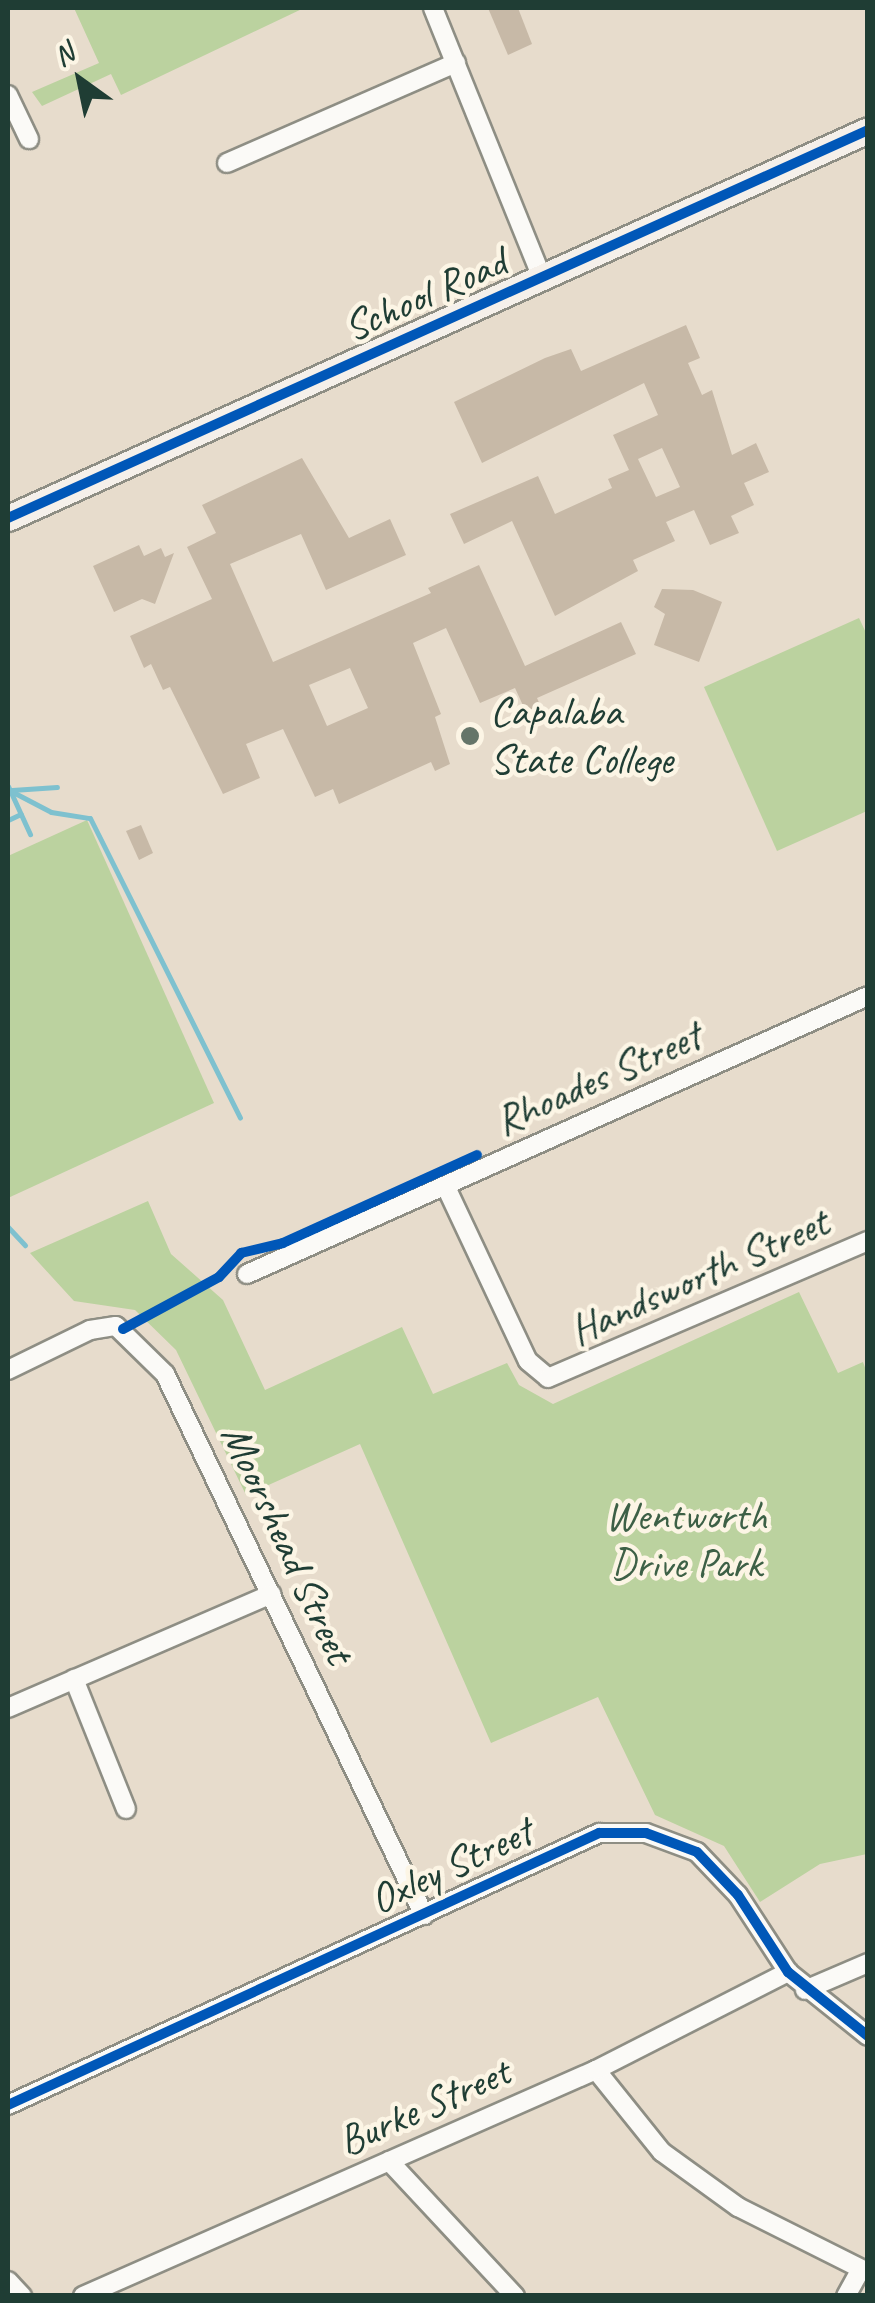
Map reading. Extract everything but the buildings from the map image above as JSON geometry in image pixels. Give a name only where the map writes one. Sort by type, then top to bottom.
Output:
[{"type":"street","points":[[433,8],[542,278]]},
{"type":"street","points":[[227,164],[456,64]]},
{"type":"street","points":[[8,95],[29,139]]},
{"type":"street","name":"School Road","points":[[8,518],[868,130]]},
{"type":"street","name":"Rhoades Street","points":[[247,1274],[868,996]]},
{"type":"street","name":"Handsworth Street","points":[[446,1187],[528,1361],[541,1376],[558,1377],[868,1241]]},
{"type":"street","name":"Moorshead Street","points":[[8,1370],[102,1326],[132,1336],[178,1392],[424,1915]]},
{"type":"street","points":[[8,1708],[271,1594]]},
{"type":"street","points":[[74,1679],[126,1809]]},
{"type":"street","name":"Oxley Street","points":[[8,2105],[598,1833],[646,1833],[697,1852],[738,1895],[788,1972],[805,1990],[868,2036]]},
{"type":"street","points":[[805,1990],[868,1963]]},
{"type":"street","name":"Burke Street","points":[[84,2296],[596,2070],[788,1972]]},
{"type":"street","points":[[596,2070],[662,2152],[738,2208],[864,2271],[846,2296]]},
{"type":"street","points":[[388,2161],[514,2296]]},
{"type":"street","points":[[8,2281],[22,2296]]},
{"type":"green space","points":[[74,8],[304,8],[121,95],[111,74],[42,106],[32,92],[99,63]]},
{"type":"green space","points":[[859,618],[868,637],[867,811],[777,851],[704,687]]},
{"type":"green space","points":[[87,820],[214,1103],[8,1198],[8,856]]},
{"type":"green space","name":"Wentworth Drive Park","points":[[148,1201],[171,1254],[223,1300],[265,1390],[402,1327],[433,1394],[507,1363],[519,1385],[553,1404],[799,1292],[838,1373],[863,1362],[867,1373],[867,1854],[820,1864],[760,1902],[724,1846],[655,1815],[598,1697],[491,1743],[360,1444],[246,1495],[176,1350],[135,1310],[74,1301],[30,1253]]},
{"type":"waterway","points":[[8,786],[30,834]]},
{"type":"waterway","points":[[12,790],[57,787]]},
{"type":"waterway","points":[[9,790],[51,812],[90,818],[240,1117]]},
{"type":"waterway","points":[[8,820],[21,814]]},
{"type":"waterway","points":[[8,1227],[25,1245]]},
{"type":"cycle path","points":[[8,518],[868,130]]},
{"type":"cycle path","points":[[123,1329],[219,1277],[241,1253],[283,1243],[477,1155]]},
{"type":"cycle path","points":[[8,2105],[599,1833],[646,1833],[697,1852],[738,1895],[788,1972],[868,2036]]},
{"type":"place","name":"Capalaba State College","points":[[470,736]]}]
